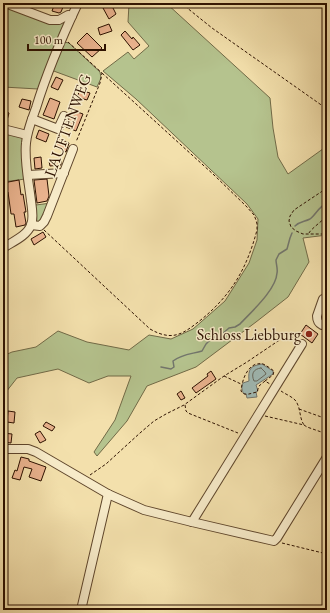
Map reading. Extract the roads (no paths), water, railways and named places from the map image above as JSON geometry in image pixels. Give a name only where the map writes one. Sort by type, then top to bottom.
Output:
[{"type":"street","points":[[5,3],[50,20],[59,20],[68,15],[72,16]]},
{"type":"street","points":[[35,225],[32,219],[28,176],[26,148],[27,135],[44,81],[78,3]]},
{"type":"street","points":[[32,119],[58,129],[64,116]]},
{"type":"street","points":[[3,129],[27,135]]},
{"type":"street","name":"LAUFTENWEG","points":[[4,247],[23,235],[35,225],[42,224],[47,216],[73,149]]},
{"type":"street","points":[[28,176],[64,172]]},
{"type":"street","points":[[324,299],[317,319],[322,325],[327,325]]},
{"type":"street","points":[[192,522],[302,344]]},
{"type":"street","points":[[3,449],[32,450],[108,494],[144,510],[274,541],[327,457]]},
{"type":"street","points":[[81,610],[108,494]]},
{"type":"water","points":[[262,364],[273,371],[273,374],[256,385],[258,391],[256,392],[257,397],[247,398],[246,394],[244,394],[242,390],[243,383],[249,381],[249,374],[252,367]]},
{"type":"waterway","points":[[295,226],[300,222],[310,219],[327,203]]},
{"type":"waterway","points":[[161,367],[171,369],[174,367],[173,361],[176,359],[202,351],[212,338],[221,335],[229,328],[240,324],[268,293],[276,280],[276,260],[279,254],[287,249],[292,233]]},
{"type":"place","name":"Schloss Liebburg","points":[[309,334]]}]
